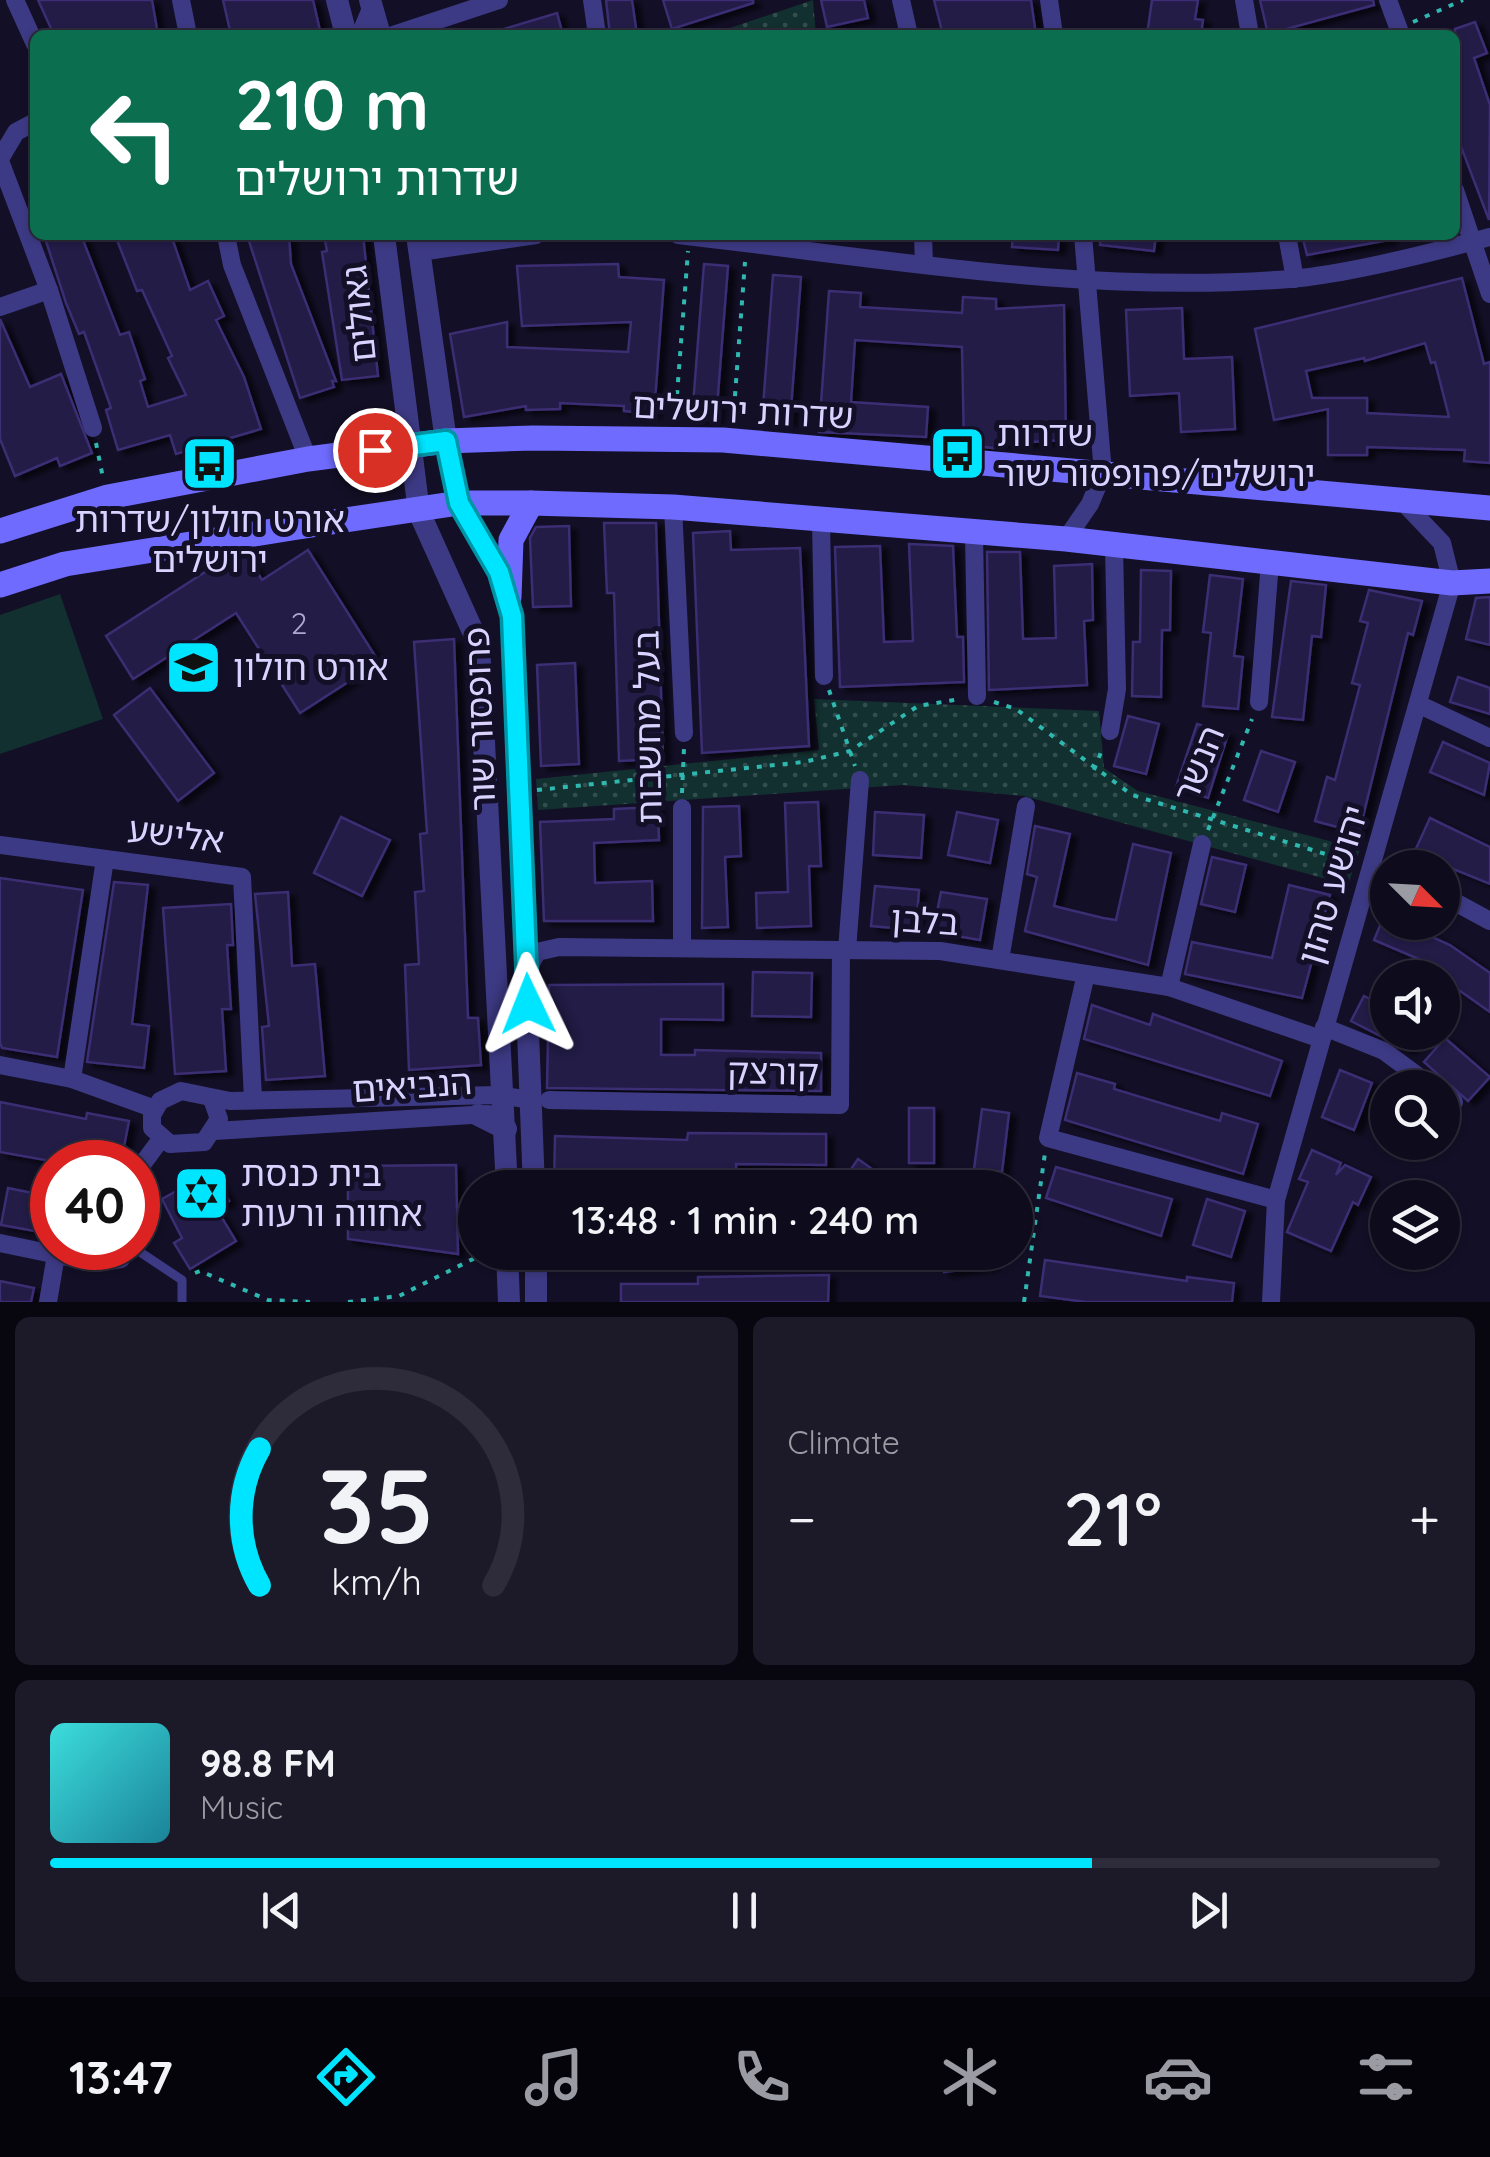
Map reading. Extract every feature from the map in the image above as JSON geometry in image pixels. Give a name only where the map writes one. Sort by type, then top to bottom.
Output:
[{"type":"main road","name":"שדרות ירושלים","points":[[0,531],[108,497],[308,459],[446,441],[722,440],[1490,508]]},
{"type":"main road","points":[[0,586],[65,564],[459,503],[673,507],[1066,539],[1452,583],[1490,581]]},
{"type":"main road","points":[[509,596],[510,540],[531,503]]},
{"type":"street","points":[[15,0],[30,33]]},
{"type":"street","points":[[182,0],[187,30]]},
{"type":"street","points":[[337,0],[345,30]]},
{"type":"street","points":[[408,30],[499,0]]},
{"type":"street","points":[[592,0],[596,30]]},
{"type":"street","points":[[901,0],[908,30]]},
{"type":"street","points":[[1048,0],[1053,30]]},
{"type":"street","points":[[1244,0],[1249,30]]},
{"type":"street","points":[[1388,0],[1400,30]]},
{"type":"street","points":[[362,30],[371,3]]},
{"type":"street","points":[[371,3],[379,30]]},
{"type":"street","points":[[30,125],[16,132],[0,160],[93,428]]},
{"type":"street","points":[[1460,199],[1482,240],[1490,294]]},
{"type":"street","points":[[227,240],[232,265],[308,459]]},
{"type":"street","name":"גאולים","points":[[385,240],[408,446]]},
{"type":"street","points":[[419,243],[463,240]]},
{"type":"street","points":[[727,240],[1090,283],[1295,279],[1482,240]]},
{"type":"street","points":[[924,240],[924,264]]},
{"type":"street","points":[[1066,539],[1090,504],[1103,472],[1084,240]]},
{"type":"street","points":[[1288,240],[1295,279]]},
{"type":"street","name":"גאולים","points":[[419,243],[446,441]]},
{"type":"street","points":[[0,307],[48,290]]},
{"type":"street","name":"פרופסור שור","points":[[446,441],[459,503],[509,596],[527,972],[540,1100],[535,1170]]},
{"type":"street","name":"פרופסור שור","points":[[408,446],[419,512],[479,645],[507,1170]]},
{"type":"street","points":[[1404,503],[1442,544],[1452,583]]},
{"type":"street","name":"בעל מחשבות","points":[[673,507],[684,733]]},
{"type":"street","points":[[821,522],[824,676]]},
{"type":"street","points":[[974,534],[977,696]]},
{"type":"street","points":[[1110,731],[1117,688],[1114,545]]},
{"type":"street","name":"הנשר","points":[[1258,702],[1270,562]]},
{"type":"street","name":"יהושע טהון","points":[[1386,850],[1452,583]]},
{"type":"street","points":[[1420,704],[1490,738]]},
{"type":"street","points":[[844,950],[860,780]]},
{"type":"street","points":[[1000,960],[1026,806]]},
{"type":"street","name":"בעל מחשבות","points":[[682,808],[682,947]]},
{"type":"street","name":"הנשר","points":[[1168,987],[1202,844]]},
{"type":"street","name":"אלישע","points":[[0,845],[242,877],[253,1099]]},
{"type":"street","points":[[72,1080],[105,859]]},
{"type":"street","name":"יהושע טהון","points":[[1271,1302],[1276,1200],[1322,1033],[1370,901]]},
{"type":"street","points":[[1460,905],[1490,921]]},
{"type":"street","name":"בלבן","points":[[527,972],[543,948],[940,951],[1168,987],[1384,1050],[1410,1070]]},
{"type":"street","name":"קורצק","points":[[540,1100],[840,1105],[844,950]]},
{"type":"street","points":[[1086,974],[1048,1138],[1276,1200]]},
{"type":"street","points":[[0,1065],[72,1080],[155,1109]]},
{"type":"street","points":[[181,1092],[212,1099],[218,1109],[214,1131],[195,1146],[160,1139],[151,1122],[155,1109],[168,1095],[181,1092]]},
{"type":"street","name":"הנביאים","points":[[212,1099],[505,1112],[540,1100]]},
{"type":"street","points":[[478,1114],[505,1112]]},
{"type":"street","name":"הנביאים","points":[[214,1131],[478,1114]]},
{"type":"street","points":[[0,1243],[30,1249]]},
{"type":"street","points":[[48,1302],[53,1270]]},
{"type":"street","points":[[508,1270],[509,1302]]},
{"type":"street","points":[[536,1270],[536,1302]]},
{"type":"lane","points":[[160,1266],[182,1280],[182,1302]]},
{"type":"path","points":[[1402,30],[1464,0]]},
{"type":"path","points":[[677,402],[689,240]]},
{"type":"path","points":[[733,422],[746,242]]},
{"type":"path","points":[[93,428],[108,497]]},
{"type":"path","points":[[824,676],[860,780]]},
{"type":"path","points":[[517,792],[752,771],[850,751],[918,706],[977,696],[1016,709],[1132,795],[1370,868]]},
{"type":"path","name":"הנשר","points":[[1202,844],[1258,702]]},
{"type":"path","points":[[1094,770],[1110,731]]},
{"type":"path","name":"בעל מחשבות","points":[[682,808],[684,733]]},
{"type":"path","points":[[1024,1302],[1048,1138]]},
{"type":"path","points":[[348,1302],[400,1296],[458,1267]]},
{"type":"path","points":[[182,1280],[200,1271],[268,1300],[310,1302]]},
{"type":"green space","points":[[813,0],[816,30],[724,30]]},
{"type":"green space","points":[[60,594],[103,719],[0,754],[0,615]]},
{"type":"green space","points":[[814,699],[1099,711],[1104,768],[1138,791],[1360,849],[1348,885],[1024,796],[903,785],[538,810],[536,779],[819,750]]},
{"type":"building","points":[[38,0],[152,0],[157,30],[52,30]]},
{"type":"building","points":[[223,0],[313,0],[320,30],[230,30]]},
{"type":"building","points":[[606,0],[632,0],[636,30],[609,30]]},
{"type":"building","points":[[663,0],[753,0],[753,3],[672,29]]},
{"type":"building","points":[[821,0],[864,0],[868,18],[827,27]]},
{"type":"building","points":[[934,0],[1031,0],[1035,30],[942,30]]},
{"type":"building","points":[[1152,0],[1198,0],[1195,19],[1203,20],[1202,30],[1148,30]]},
{"type":"building","points":[[1260,0],[1373,0],[1374,5],[1283,30],[1267,30]]},
{"type":"building","points":[[557,13],[562,30],[500,30]]},
{"type":"building","points":[[1475,22],[1487,53],[1474,58],[1490,105],[1489,220],[1460,144],[1460,30],[1455,29]]},
{"type":"building","points":[[46,240],[83,240],[120,335],[129,332],[145,379],[140,381],[148,407],[186,395],[168,358],[172,356],[142,290],[137,291],[117,240],[173,240],[190,290],[208,281],[224,316],[216,320],[244,377],[261,429],[176,454],[170,435],[118,450],[106,410],[111,408],[84,332],[79,334]]},
{"type":"building","points":[[249,240],[289,240],[291,264],[336,381],[332,381],[334,387],[300,398]]},
{"type":"building","points":[[325,240],[364,240],[378,376],[342,380],[322,252],[327,251]]},
{"type":"building","points":[[1013,240],[1059,240],[1058,250],[1012,247]]},
{"type":"building","points":[[1100,240],[1155,240],[1154,251],[1100,245]]},
{"type":"building","points":[[1303,240],[1389,240],[1307,255]]},
{"type":"building","points":[[618,264],[619,277],[664,280],[654,414],[624,411],[624,406],[560,403],[560,409],[526,410],[526,406],[464,417],[450,334],[507,322],[507,347],[628,352],[631,322],[522,326],[517,266]]},
{"type":"building","points":[[704,264],[728,266],[716,420],[692,418]]},
{"type":"building","points":[[773,275],[801,277],[790,422],[762,420]]},
{"type":"building","points":[[1462,278],[1484,364],[1490,362],[1490,463],[1464,461],[1465,450],[1367,447],[1367,455],[1328,455],[1328,409],[1274,420],[1255,329]],"holes":[[[1425,343],[1431,363],[1435,362],[1449,417],[1367,413],[1367,398],[1312,398],[1306,371],[1364,358],[1365,361]]]},
{"type":"building","points":[[829,291],[861,293],[860,307],[962,313],[963,297],[996,299],[996,309],[1064,305],[1066,440],[994,444],[994,448],[964,445],[962,347],[855,340],[851,402],[928,407],[926,437],[819,432]]},
{"type":"building","points":[[1182,308],[1184,359],[1232,357],[1235,429],[1181,432],[1179,393],[1130,396],[1126,310]]},
{"type":"building","points":[[0,319],[30,387],[61,374],[92,453],[60,466],[57,458],[15,476],[0,439]]},
{"type":"building","points":[[604,523],[656,523],[663,759],[619,761],[614,593],[607,593]]},
{"type":"building","points":[[569,526],[571,606],[533,607],[530,538],[536,527]]},
{"type":"building","points":[[730,531],[731,550],[800,548],[809,746],[702,753],[693,533]]},
{"type":"building","points":[[909,544],[953,546],[957,637],[963,637],[964,682],[840,687],[835,547],[880,546],[884,642],[913,641]]},
{"type":"building","points":[[308,550],[379,662],[300,713],[236,613],[133,679],[106,636],[233,554],[245,552],[262,580]]},
{"type":"building","points":[[987,552],[1020,552],[1023,639],[1056,638],[1054,566],[1092,564],[1093,620],[1084,621],[1087,685],[989,690]]},
{"type":"building","points":[[1141,570],[1171,571],[1170,630],[1162,630],[1161,697],[1132,696],[1133,642],[1140,642]]},
{"type":"building","points":[[1210,575],[1243,579],[1234,656],[1243,657],[1238,709],[1203,706],[1211,633],[1203,632]]},
{"type":"building","points":[[1291,581],[1326,585],[1321,637],[1312,636],[1303,720],[1272,717]]},
{"type":"building","points":[[1369,590],[1422,601],[1413,635],[1408,633],[1359,833],[1315,821],[1327,777],[1335,780],[1360,685],[1352,683],[1368,623],[1360,621]]},
{"type":"building","points":[[1490,597],[1490,645],[1466,639],[1476,598]]},
{"type":"building","points":[[454,639],[468,1018],[478,1018],[481,1065],[409,1070],[405,965],[419,964],[415,892],[424,891],[420,834],[427,833],[414,642]]},
{"type":"building","points":[[575,663],[579,764],[541,766],[537,665]]},
{"type":"building","points":[[1458,677],[1490,688],[1490,714],[1450,702]]},
{"type":"building","points":[[150,688],[214,773],[178,801],[114,715]]},
{"type":"building","points":[[1128,716],[1159,724],[1146,774],[1114,766]]},
{"type":"building","points":[[1197,724],[1228,734],[1208,798],[1176,787]]},
{"type":"building","points":[[1443,742],[1490,763],[1484,795],[1430,772]]},
{"type":"building","points":[[1261,751],[1295,762],[1278,812],[1244,800]]},
{"type":"building","points":[[818,802],[821,866],[809,866],[811,926],[757,928],[756,893],[788,892],[785,803]]},
{"type":"building","points":[[739,806],[741,856],[725,857],[728,927],[702,928],[703,807]]},
{"type":"building","points":[[658,807],[659,840],[594,843],[595,883],[652,881],[653,921],[544,921],[540,822],[614,819],[614,809]]},
{"type":"building","points":[[875,812],[924,815],[921,858],[873,855]]},
{"type":"building","points":[[957,812],[998,820],[990,863],[948,855]]},
{"type":"building","points":[[341,817],[390,840],[362,896],[314,873]]},
{"type":"building","points":[[1430,818],[1490,847],[1490,884],[1460,872],[1460,850],[1415,850]]},
{"type":"building","points":[[1035,826],[1070,834],[1054,906],[1103,918],[1116,920],[1133,844],[1171,853],[1148,965],[1025,931],[1037,877],[1027,874]]},
{"type":"building","points":[[1212,857],[1246,865],[1235,912],[1201,904]]},
{"type":"building","points":[[0,878],[83,890],[57,1057],[2,1048],[0,1043]]},
{"type":"building","points":[[114,882],[148,885],[132,1024],[149,1026],[144,1068],[87,1062]]},
{"type":"building","points":[[1289,885],[1330,895],[1302,998],[1185,974],[1192,942],[1272,958]]},
{"type":"building","points":[[875,886],[919,890],[916,930],[871,926]]},
{"type":"building","points":[[288,892],[292,966],[315,964],[325,1076],[266,1080],[262,1027],[269,1026],[255,894]]},
{"type":"building","points":[[941,892],[987,899],[980,940],[933,932]]},
{"type":"building","points":[[231,904],[233,945],[227,945],[231,1009],[222,1009],[226,1071],[175,1074],[163,908]]},
{"type":"building","points":[[1374,940],[1439,940],[1450,945],[1490,973],[1490,1012],[1460,991],[1460,960],[1421,960]]},
{"type":"building","points":[[753,972],[812,973],[811,1017],[752,1016]]},
{"type":"building","points":[[723,984],[723,1020],[661,1019],[661,1055],[695,1055],[695,1050],[821,1053],[821,1091],[547,1088],[549,985]]},
{"type":"building","points":[[1364,996],[1370,999],[1370,1031],[1351,1021]]},
{"type":"building","points":[[1092,1005],[1150,1025],[1153,1014],[1282,1061],[1270,1096],[1084,1039]]},
{"type":"building","points":[[1434,1050],[1459,1050],[1490,1077],[1468,1101],[1460,1094],[1460,1070],[1433,1070],[1424,1062]]},
{"type":"building","points":[[1340,1070],[1370,1082],[1354,1130],[1322,1117]]},
{"type":"building","points":[[1077,1073],[1115,1084],[1114,1089],[1220,1121],[1222,1113],[1258,1124],[1243,1174],[1065,1120]]},
{"type":"building","points":[[0,1102],[86,1119],[87,1113],[129,1121],[125,1140],[30,1140],[30,1157],[0,1152]]},
{"type":"building","points":[[909,1108],[934,1108],[934,1163],[909,1163]]},
{"type":"building","points":[[982,1109],[1009,1113],[1002,1170],[974,1169]]},
{"type":"building","points":[[688,1133],[826,1134],[826,1165],[736,1164],[736,1170],[554,1170],[555,1136],[687,1140]]},
{"type":"building","points":[[1312,1150],[1341,1163],[1336,1175],[1345,1165],[1371,1177],[1358,1205],[1353,1202],[1331,1251],[1287,1232],[1308,1182],[1299,1179]]},
{"type":"building","points":[[858,1159],[874,1170],[850,1170]]},
{"type":"building","points":[[456,1165],[458,1254],[348,1239],[348,1166]]},
{"type":"building","points":[[1056,1167],[1172,1199],[1161,1236],[1046,1198]]},
{"type":"building","points":[[213,1171],[229,1201],[216,1208],[236,1241],[190,1269],[174,1243],[182,1238],[162,1199]]},
{"type":"building","points":[[8,1188],[30,1192],[30,1230],[1,1225]]},
{"type":"building","points":[[1207,1199],[1245,1211],[1231,1257],[1193,1245]]},
{"type":"building","points":[[1045,1260],[1187,1281],[1187,1277],[1234,1283],[1232,1302],[1086,1302],[1040,1296]]},
{"type":"building","points":[[829,1275],[828,1302],[621,1302],[621,1284],[698,1284],[698,1277]]},
{"type":"building","points":[[0,1281],[34,1288],[31,1302],[0,1302]]},
{"type":"place","name":"שדרות ירושלים/פרופסור שור","points":[[958,454]]},
{"type":"place","name":"אורט חולון/שדרות ירושלים","points":[[210,464]]},
{"type":"place","name":"אורט חולון","points":[[194,668]]},
{"type":"place","name":"בית כנסת אחווה ורעות","points":[[202,1194]]},
{"type":"route","points":[[375,450],[446,441],[459,503],[509,596],[528,1004]]}]
